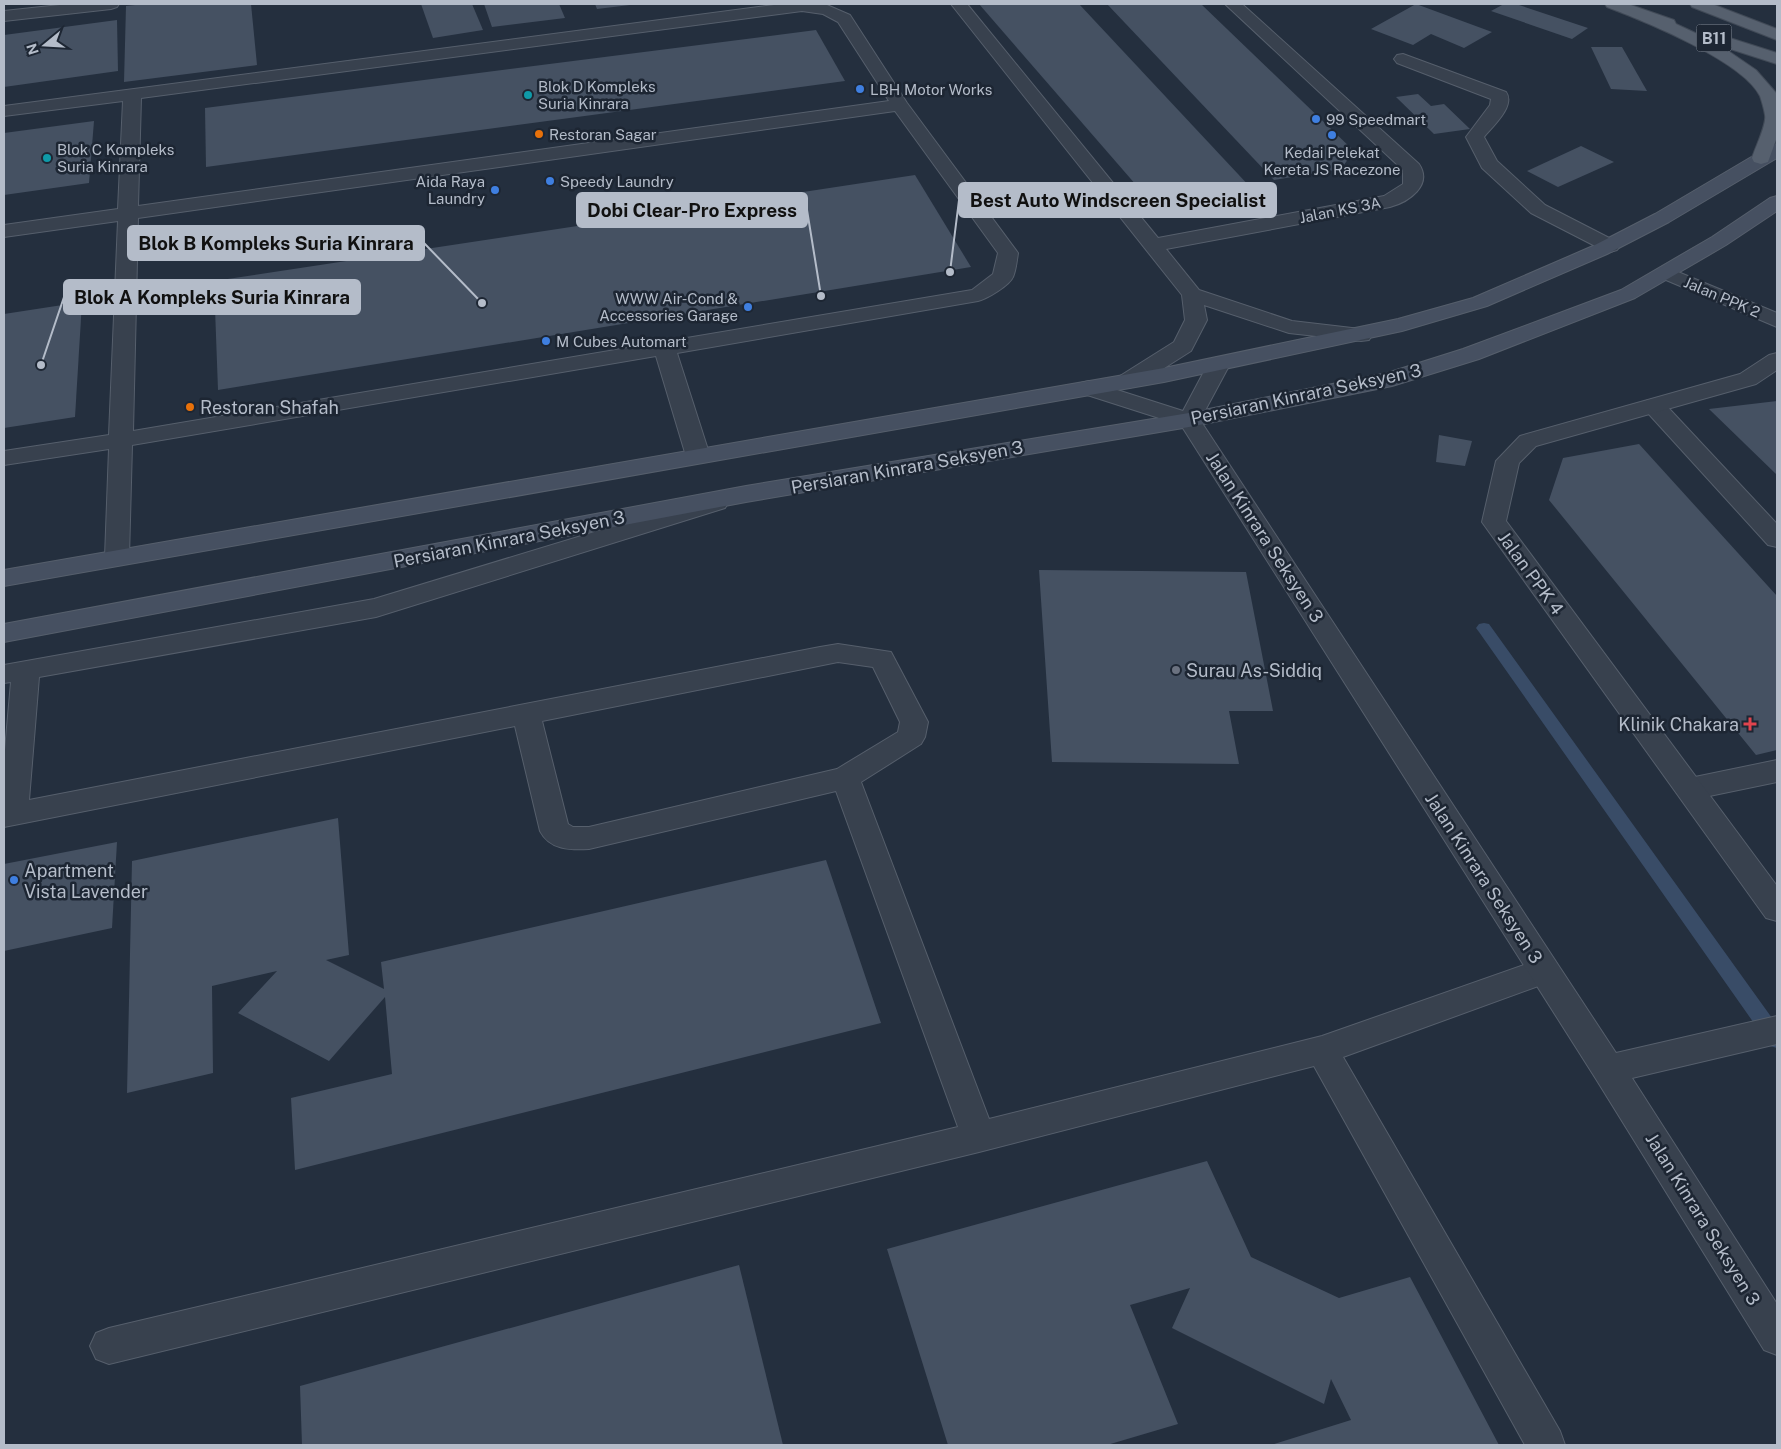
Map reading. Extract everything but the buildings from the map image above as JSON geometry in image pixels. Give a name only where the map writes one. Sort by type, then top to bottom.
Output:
[{"type":"main road","name":"B11","points":[[1613,4],[1777,59]]},
{"type":"main road","points":[[1698,4],[1777,35]]},
{"type":"main road","name":"B11","points":[[1731,4],[1768,15]]},
{"type":"main road","points":[[4,578],[117,556],[1219,364],[1361,335],[1480,302],[1610,246],[1662,218],[1769,154],[1775,117],[1768,94],[1750,74],[1720,52],[1651,18]]},
{"type":"main road","name":"Persiaran Kinrara Seksyen 3","points":[[4,633],[746,494],[1189,420],[1392,379],[1471,354],[1560,322],[1628,294],[1719,241],[1777,202]]},
{"type":"street","points":[[4,16],[111,4]]},
{"type":"street","points":[[959,4],[1192,294],[1196,320],[1183,346],[1128,381]]},
{"type":"street","name":"Jalan KS 3A","points":[[1154,245],[1390,201],[1413,186],[1412,168],[1233,4]]},
{"type":"street","points":[[4,111],[802,6],[827,10],[844,19],[900,105],[1008,253],[1003,277],[978,295],[121,440],[4,458]]},
{"type":"street","points":[[1403,59],[1500,96],[1499,106],[1475,138],[1489,164],[1538,209],[1610,246]]},
{"type":"street","points":[[117,556],[132,94]]},
{"type":"street","points":[[4,231],[900,105]]},
{"type":"street","name":"Jalan PPK 2","points":[[1666,273],[1777,321]]},
{"type":"street","points":[[1192,294],[1289,328],[1361,335]]},
{"type":"street","points":[[664,347],[698,456]]},
{"type":"street","name":"Jalan PPK 4","points":[[1777,360],[1748,379],[1528,441],[1508,461],[1494,522],[1777,909]]},
{"type":"street","points":[[1089,388],[1189,420],[1219,364]]},
{"type":"street","points":[[1654,406],[1777,539]]},
{"type":"street","name":"Jalan Kinrara Seksyen 3","points":[[1189,420],[1608,1069],[1777,1337]]},
{"type":"street","points":[[526,713],[555,831],[569,839],[588,838],[845,778],[911,737],[914,722],[882,659],[838,653],[526,713],[8,815],[15,672],[376,608],[746,494]]},
{"type":"street","points":[[1690,789],[1777,771]]},
{"type":"street","points":[[845,778],[979,1137]]},
{"type":"street","points":[[108,1346],[979,1137],[1322,1050],[1544,971]]},
{"type":"street","points":[[1608,1069],[1777,1030]]},
{"type":"street","points":[[1322,1050],[1546,1445]]},
{"type":"waterway","points":[[1484,628],[1777,1040]]},
{"type":"place","name":"LBH Motor Works","points":[[860,89]]},
{"type":"place","name":"Blok D Kompleks Suria Kinrara","points":[[528,95]]},
{"type":"place","name":"99 Speedmart","points":[[1316,119]]},
{"type":"place","name":"Restoran Sagar","points":[[539,134]]},
{"type":"place","name":"Kedai Pelekat Kereta JS Racezone","points":[[1332,135]]},
{"type":"place","name":"Blok C Kompleks Suria Kinrara","points":[[47,158]]},
{"type":"place","name":"Speedy Laundry","points":[[550,181]]},
{"type":"place","name":"Aida Raya Laundry","points":[[495,190]]},
{"type":"place","name":"Best Auto Windscreen Specialist","points":[[950,272]]},
{"type":"place","name":"Dobi Clear-Pro Express","points":[[821,296]]},
{"type":"place","name":"Blok B Kompleks Suria Kinrara","points":[[482,303]]},
{"type":"place","name":"WWW Air-Cond & Accessories Garage","points":[[748,307]]},
{"type":"place","name":"M Cubes Automart","points":[[546,341]]},
{"type":"place","name":"Blok A Kompleks Suria Kinrara","points":[[41,365]]},
{"type":"place","name":"Restoran Shafah","points":[[190,407]]},
{"type":"place","name":"Surau As-Siddiq","points":[[1176,670]]},
{"type":"place","name":"Klinik Chakara","points":[[1750,724]]},
{"type":"place","name":"Apartment Vista Lavender","points":[[14,880]]}]
